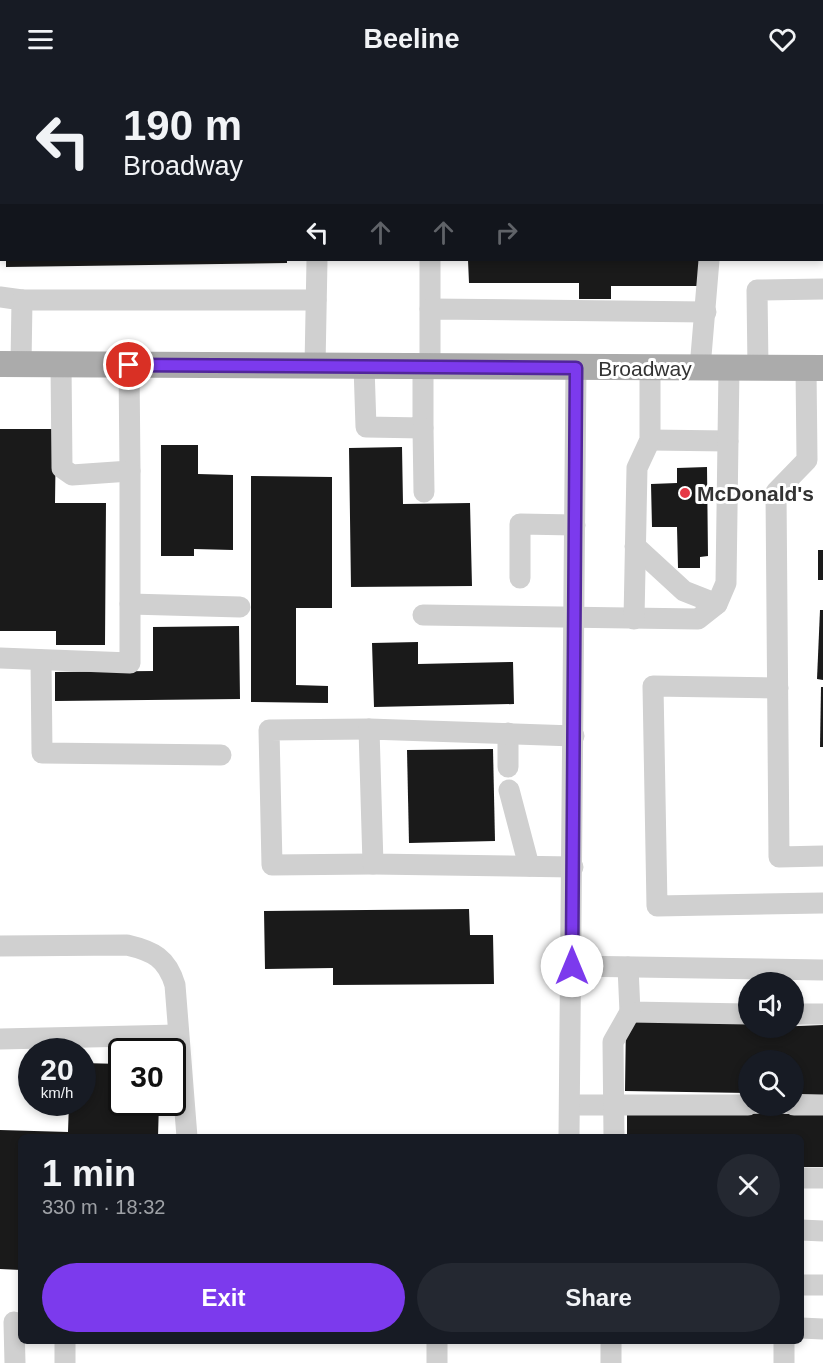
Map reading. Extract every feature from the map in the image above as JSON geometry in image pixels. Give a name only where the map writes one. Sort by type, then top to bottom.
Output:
[{"type":"main road","name":"Broadway","points":[[10,364],[815,368]]},
{"type":"street","points":[[315,366],[317,261]]},
{"type":"street","points":[[424,492],[423,428],[430,309],[430,261]]},
{"type":"street","points":[[700,368],[709,261]]},
{"type":"street","points":[[758,368],[757,290],[823,289]]},
{"type":"street","points":[[0,297],[22,300],[316,300]]},
{"type":"street","points":[[10,364],[22,300]]},
{"type":"street","points":[[430,309],[706,312]]},
{"type":"street","points":[[61,364],[62,468],[72,476],[130,471]]},
{"type":"street","points":[[0,658],[130,663],[129,365]]},
{"type":"street","points":[[364,366],[366,427],[423,428]]},
{"type":"street","points":[[569,1134],[576,368]]},
{"type":"street","points":[[634,619],[637,468],[650,440],[650,368]]},
{"type":"street","points":[[423,615],[698,619],[717,604],[726,583],[729,368]]},
{"type":"street","points":[[815,368],[815,460],[776,492],[779,857],[823,856]]},
{"type":"street","points":[[650,440],[728,441]]},
{"type":"street","points":[[520,578],[520,524],[575,525]]},
{"type":"street","points":[[635,546],[684,591],[717,604]]},
{"type":"street","points":[[130,604],[240,607]]},
{"type":"street","points":[[41,660],[42,753],[221,755]]},
{"type":"street","points":[[778,688],[653,686],[657,906],[823,903]]},
{"type":"street","points":[[573,867],[272,865],[269,730],[369,729],[574,736]]},
{"type":"street","points":[[369,729],[373,864]]},
{"type":"street","points":[[508,733],[508,767]]},
{"type":"street","points":[[509,790],[529,866]]},
{"type":"street","points":[[0,946],[127,945],[147,949],[160,956],[170,969],[175,985],[187,1134]]},
{"type":"street","points":[[572,966],[823,970]]},
{"type":"street","points":[[614,1134],[613,1042],[630,1012],[628,967]]},
{"type":"street","points":[[630,1012],[738,1014]]},
{"type":"street","points":[[804,1014],[823,1014]]},
{"type":"street","points":[[0,1039],[178,1035]]},
{"type":"street","points":[[570,1105],[738,1105]]},
{"type":"street","points":[[804,1105],[823,1106]]},
{"type":"street","points":[[804,1178],[823,1178]]},
{"type":"street","points":[[804,1230],[823,1231]]},
{"type":"street","points":[[804,1285],[823,1285]]},
{"type":"street","points":[[12,1322],[15,1363]]},
{"type":"street","points":[[804,1328],[823,1329]]},
{"type":"street","points":[[65,1344],[65,1363]]},
{"type":"street","points":[[437,1344],[437,1363]]},
{"type":"street","points":[[610,1363],[611,1344]]},
{"type":"street","points":[[784,1344],[784,1363]]},
{"type":"building","points":[[6,261],[287,261],[287,263],[6,267]]},
{"type":"building","points":[[468,261],[699,261],[700,286],[611,286],[611,299],[579,299],[579,283],[469,283]]},
{"type":"building","points":[[0,429],[56,429],[55,503],[106,503],[105,645],[56,645],[56,631],[0,631]]},
{"type":"building","points":[[161,445],[198,445],[198,474],[233,475],[233,550],[194,549],[194,556],[161,556]]},
{"type":"building","points":[[402,447],[403,504],[470,503],[472,586],[351,587],[349,448]]},
{"type":"building","points":[[707,467],[708,556],[700,557],[700,568],[678,568],[677,527],[652,527],[651,484],[677,483],[677,468]]},
{"type":"building","points":[[251,476],[332,477],[332,608],[296,608],[296,685],[328,686],[328,703],[251,702]]},
{"type":"building","points":[[818,550],[823,550],[823,580],[818,580]]},
{"type":"building","points":[[820,610],[823,610],[823,680],[817,679]]},
{"type":"building","points":[[239,626],[240,699],[55,701],[55,672],[153,671],[153,627]]},
{"type":"building","points":[[418,642],[418,664],[513,662],[514,704],[374,707],[372,643]]},
{"type":"building","points":[[821,687],[823,687],[823,747],[820,747]]},
{"type":"building","points":[[493,749],[495,841],[409,843],[407,750]]},
{"type":"building","points":[[469,909],[470,935],[493,935],[494,984],[333,985],[333,968],[265,969],[264,911]]},
{"type":"building","points":[[626,1021],[738,1024],[738,1038],[804,1038],[804,1026],[823,1025],[823,1095],[804,1094],[804,1050],[738,1050],[738,1093],[625,1091]]},
{"type":"building","points":[[96,1063],[108,1064],[108,1116],[159,1116],[158,1134],[18,1134],[18,1270],[0,1269],[0,1130],[68,1132],[69,1116],[96,1116]]},
{"type":"building","points":[[627,1113],[738,1114],[738,1116],[823,1114],[823,1167],[804,1167],[804,1134],[627,1134]]},
{"type":"place","name":"McDonald's","points":[[685,493]]},
{"type":"route","points":[[129,365],[576,368],[572,966]]}]
